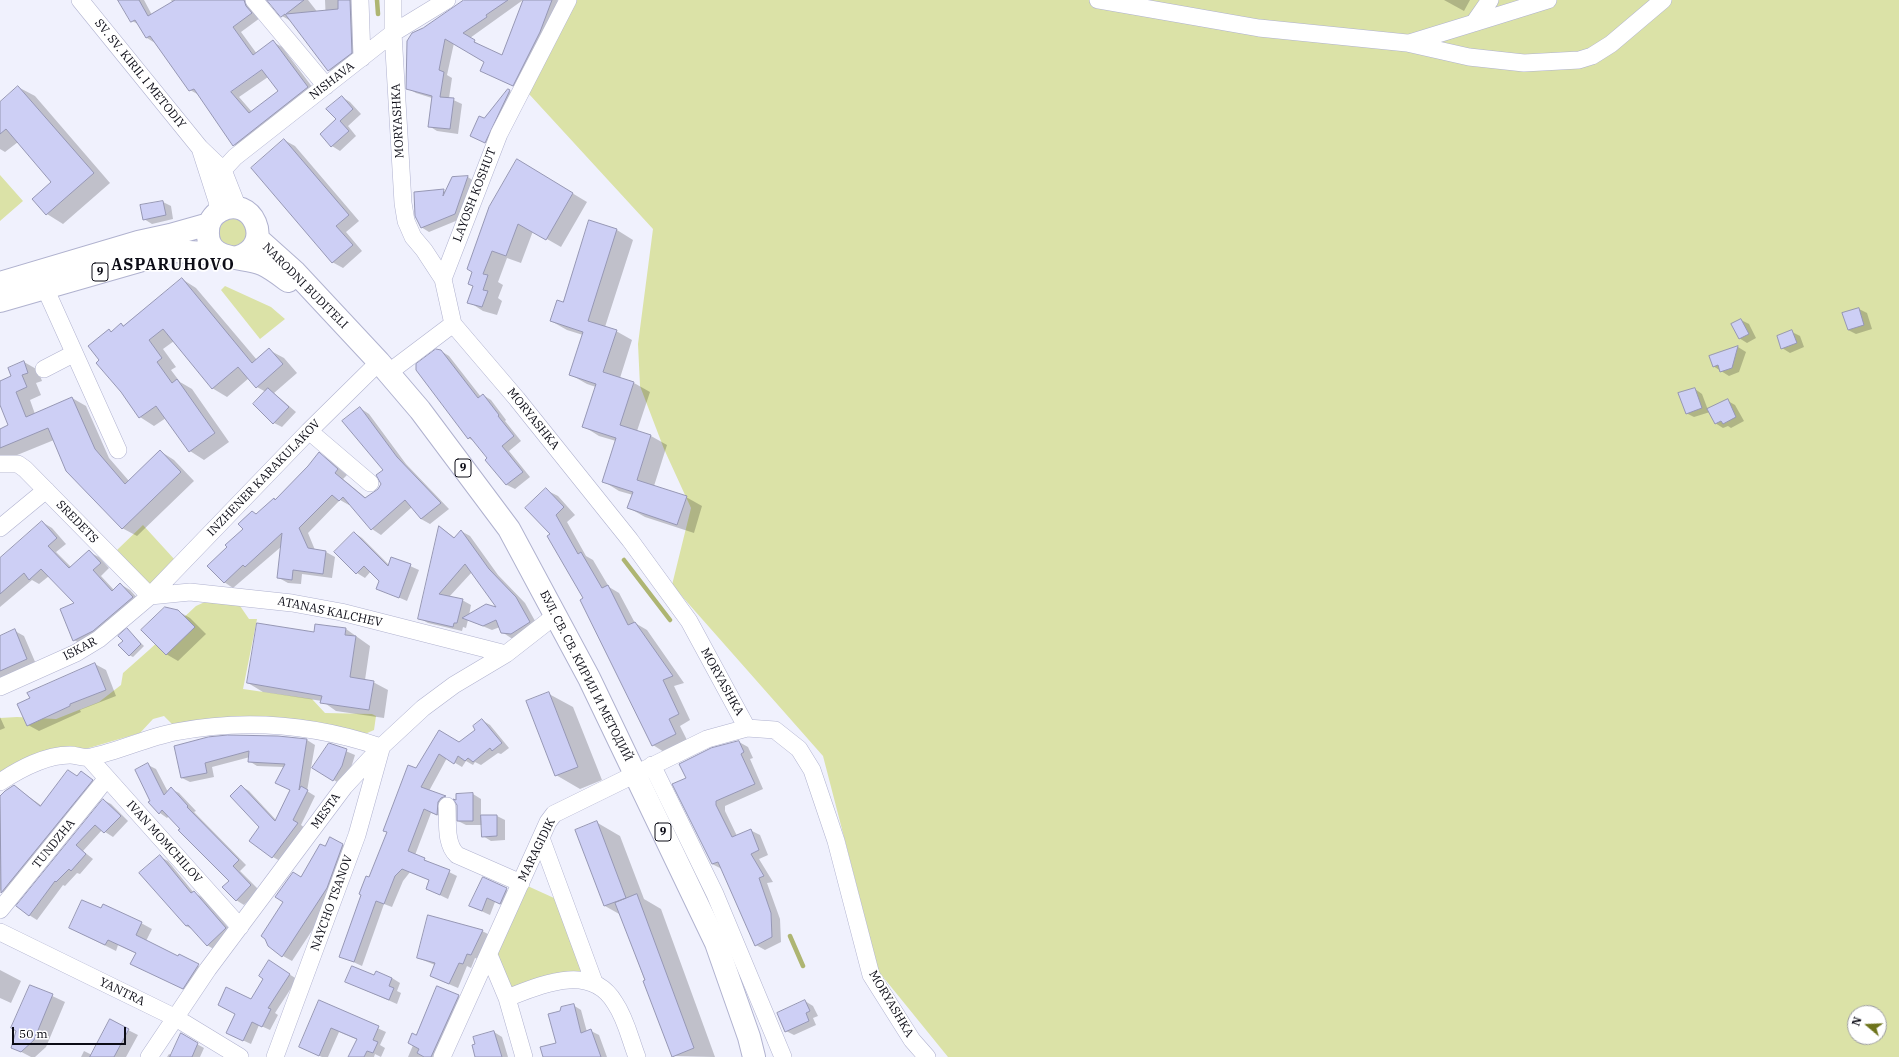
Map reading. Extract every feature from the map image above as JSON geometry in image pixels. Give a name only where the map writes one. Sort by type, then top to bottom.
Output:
[{"type":"main road","points":[[244,210],[252,217],[257,227],[257,238],[250,251],[228,255],[210,243],[208,230],[222,215],[244,210]]},
{"type":"main road","name":"9","points":[[0,283],[131,244],[170,235],[222,215]]},
{"type":"main road","name":"NARODNI BUDITELI","points":[[257,238],[295,272],[353,333]]},
{"type":"main road","name":"9","points":[[0,301],[174,251],[228,255],[262,264],[288,281],[319,309],[353,333]]},
{"type":"main road","name":"БУЛ. СВ. СВ. КИРИЛ И МЕТОДИЙ","points":[[353,333],[420,410],[509,529],[590,678],[644,770],[716,943],[749,1037],[754,1057]]},
{"type":"street","name":"SV. SV. KIRIL I METODIY","points":[[80,0],[200,148],[223,170],[222,215]]},
{"type":"street","points":[[254,0],[326,86]]},
{"type":"street","points":[[360,0],[362,58]]},
{"type":"street","name":"MORYASHKA","points":[[393,0],[393,33],[403,203],[406,221],[413,237],[424,250],[443,279]]},
{"type":"street","name":"NISHAVA","points":[[223,170],[235,157],[393,33],[447,0]]},
{"type":"street","name":"LAYOSH KOSHUT","points":[[443,279],[499,134],[568,0]]},
{"type":"street","points":[[1098,0],[1259,28],[1407,43],[1469,57],[1524,63],[1579,60],[1592,56],[1611,44],[1663,0]]},
{"type":"street","points":[[1474,23],[1490,0]]},
{"type":"street","points":[[1407,43],[1548,0]]},
{"type":"street","name":"SV. SV. KIRIL I METODIY","points":[[200,148],[222,215]]},
{"type":"street","points":[[384,367],[453,324],[443,279]]},
{"type":"street","points":[[45,288],[73,354],[118,450]]},
{"type":"street","name":"MORYASHKA","points":[[453,324],[517,399],[630,540],[689,622],[747,728],[775,730],[799,749],[812,770],[836,840],[871,975],[912,1040],[927,1057]]},
{"type":"street","points":[[44,369],[73,354]]},
{"type":"street","name":"INZHENER KARAKULAKOV","points":[[150,596],[309,431],[384,367]]},
{"type":"street","points":[[309,431],[370,483]]},
{"type":"street","points":[[0,464],[18,464],[46,490]]},
{"type":"street","name":"SREDETS","points":[[0,528],[46,490],[150,596]]},
{"type":"street","name":"ATANAS KALCHEV","points":[[150,596],[190,592],[259,598],[341,612],[506,654]]},
{"type":"street","name":"ISKAR","points":[[0,687],[76,653],[99,639],[150,596]]},
{"type":"street","name":"MESTA","points":[[149,1057],[208,969],[344,787],[381,747],[423,708],[454,685],[506,654],[556,615]]},
{"type":"street","points":[[0,782],[17,770],[47,759],[70,755],[89,758],[175,732],[255,724],[302,727],[353,738],[381,747]]},
{"type":"street","name":"MARAGIDIK","points":[[442,1057],[541,838],[554,814],[707,739],[747,728]]},
{"type":"street","name":"NAYCHO TSANOV","points":[[276,1057],[357,835],[381,747]]},
{"type":"street","name":"IVAN MOMCHILOV","points":[[89,758],[240,927]]},
{"type":"street","points":[[644,770],[715,894],[783,1057]]},
{"type":"street","name":"TUNDZHA","points":[[0,910],[107,778]]},
{"type":"street","points":[[447,806],[450,844],[452,850],[458,855],[521,883]]},
{"type":"street","points":[[541,838],[594,982]]},
{"type":"street","name":"YANTRA","points":[[0,932],[176,1018],[240,1057]]},
{"type":"street","points":[[489,955],[507,998],[524,1057]]},
{"type":"street","points":[[507,998],[542,985],[571,979],[594,982],[608,993],[615,1002],[622,1015],[637,1057]]},
{"type":"green space","points":[[575,0],[1899,0],[1899,1057],[948,1057],[879,972],[823,756],[672,585],[691,508],[664,449],[640,386],[638,344],[653,229],[529,94]]},
{"type":"green space","points":[[0,175],[23,201],[0,221]]},
{"type":"green space","points":[[233,219],[243,223],[247,233],[243,243],[233,247],[223,243],[219,233],[223,223]]},
{"type":"green space","points":[[225,286],[271,307],[285,319],[260,339],[221,290]]},
{"type":"green space","points":[[143,525],[175,560],[149,585],[117,550]]},
{"type":"green space","points":[[207,601],[238,603],[249,619],[257,619],[243,689],[312,699],[325,713],[372,714],[376,716],[374,730],[365,734],[297,721],[260,716],[174,726],[164,716],[153,719],[140,733],[0,774],[0,718],[17,717],[56,719],[99,702],[121,685],[123,673],[196,606]]},
{"type":"green space","points":[[521,883],[565,903],[594,982],[507,998],[489,955]]},
{"type":"building","points":[[118,0],[139,0],[148,16],[175,0],[244,0],[246,6],[252,13],[233,27],[253,55],[273,40],[308,87],[233,146],[194,89],[189,91],[150,36],[146,38],[135,20],[131,22]],"holes":[[[262,70],[278,91],[249,113],[231,92]]]},
{"type":"building","points":[[267,0],[304,0],[286,14],[338,9],[338,0],[350,0],[352,53],[328,71],[285,14],[281,17]]},
{"type":"building","points":[[464,0],[508,0],[486,15],[487,17],[463,33],[475,40],[474,42],[502,55],[523,0],[552,0],[540,32],[513,86],[480,71],[484,62],[445,39],[439,70],[444,72],[440,97],[454,98],[450,129],[428,127],[432,96],[406,89],[407,41],[412,33],[423,28]]},
{"type":"building","points":[[18,86],[94,173],[46,215],[32,199],[51,182],[6,129],[0,134],[0,102]]},
{"type":"building","points":[[508,89],[510,90],[485,143],[470,136],[479,116],[484,118]]},
{"type":"building","points":[[342,96],[353,109],[340,121],[349,131],[331,147],[320,134],[336,119],[326,109]]},
{"type":"building","points":[[284,139],[349,215],[336,226],[353,245],[332,263],[251,168]]},
{"type":"building","points":[[517,159],[573,193],[546,240],[518,224],[506,256],[492,251],[483,274],[488,275],[483,290],[488,291],[482,307],[467,303],[473,286],[468,284],[472,272],[467,269],[489,207]]},
{"type":"building","points":[[468,176],[455,214],[421,228],[415,216],[414,192],[444,189],[443,196],[452,177]]},
{"type":"building","points":[[163,201],[166,215],[143,220],[140,205]]},
{"type":"building","points":[[589,220],[617,229],[588,321],[617,330],[603,372],[634,382],[620,425],[651,435],[637,480],[687,496],[677,525],[627,508],[633,492],[602,482],[616,438],[582,427],[596,384],[569,375],[583,332],[550,321],[557,300],[563,302]]},
{"type":"building","points":[[182,278],[252,363],[269,348],[283,364],[256,388],[238,367],[212,389],[163,329],[149,340],[162,358],[157,362],[172,383],[177,379],[215,433],[189,452],[156,406],[139,418],[121,392],[96,363],[99,360],[88,346],[109,329],[111,332],[121,323],[123,326]]},
{"type":"building","points":[[1859,308],[1864,325],[1848,330],[1842,313]]},
{"type":"building","points":[[1741,319],[1749,334],[1739,339],[1731,324]]},
{"type":"building","points":[[1792,330],[1797,343],[1781,349],[1777,336]]},
{"type":"building","points":[[1738,346],[1732,368],[1720,372],[1718,365],[1713,367],[1709,356]]},
{"type":"building","points":[[436,349],[441,350],[478,398],[483,394],[514,436],[502,446],[523,472],[506,485],[485,460],[487,458],[470,437],[468,439],[416,370],[416,364]]},
{"type":"building","points":[[24,361],[28,373],[22,375],[27,387],[16,392],[26,417],[72,397],[95,449],[125,484],[160,450],[181,472],[122,529],[66,471],[48,428],[0,448],[0,429],[8,425],[0,405],[0,381],[11,376],[8,368]]},
{"type":"building","points":[[268,388],[289,407],[273,424],[253,404]]},
{"type":"building","points":[[1695,388],[1702,408],[1686,414],[1678,393]]},
{"type":"building","points":[[1728,399],[1736,417],[1723,424],[1721,421],[1715,424],[1707,409]]},
{"type":"building","points":[[360,407],[397,457],[441,503],[421,519],[405,500],[371,530],[343,497],[339,501],[332,495],[299,528],[308,548],[326,551],[323,574],[293,570],[292,580],[277,578],[282,533],[245,567],[243,565],[224,583],[207,566],[227,547],[225,545],[243,529],[238,524],[252,511],[256,514],[274,498],[275,500],[308,466],[319,452],[338,469],[335,473],[365,498],[378,489],[381,484],[376,475],[383,470],[342,421]]},
{"type":"building","points":[[546,488],[564,507],[556,515],[578,554],[581,552],[602,588],[608,585],[628,625],[635,622],[673,676],[663,680],[679,714],[669,719],[676,734],[652,746],[580,600],[583,598],[547,536],[550,534],[525,508]]},
{"type":"building","points":[[42,521],[57,538],[48,546],[69,568],[89,550],[101,563],[93,570],[112,591],[120,583],[133,597],[93,631],[73,641],[60,609],[74,603],[41,569],[29,580],[24,573],[0,594],[0,558]]},
{"type":"building","points":[[439,526],[454,538],[461,530],[489,569],[516,597],[530,622],[511,634],[501,633],[496,620],[483,626],[462,618],[486,604],[496,607],[465,564],[439,594],[463,599],[457,623],[454,623],[453,627],[418,619]]},
{"type":"building","points":[[354,532],[388,566],[391,557],[411,564],[399,598],[376,589],[379,581],[364,566],[356,574],[334,552]]},
{"type":"building","points":[[165,607],[178,610],[195,627],[166,655],[141,630]]},
{"type":"building","points":[[257,623],[314,632],[315,624],[346,628],[345,635],[356,636],[350,677],[374,681],[369,710],[320,703],[322,696],[247,683]]},
{"type":"building","points":[[127,628],[141,644],[129,656],[118,645],[123,641],[118,636]]},
{"type":"building","points":[[15,629],[27,659],[0,671],[0,636]]},
{"type":"building","points":[[95,663],[106,690],[70,704],[70,706],[27,726],[17,704],[30,698],[27,693]]},
{"type":"building","points":[[549,692],[578,767],[555,776],[526,701]]},
{"type":"building","points":[[482,719],[502,743],[492,751],[490,748],[473,762],[468,758],[465,761],[458,756],[454,764],[439,754],[421,787],[446,796],[441,798],[438,802],[437,815],[424,809],[408,851],[425,858],[424,860],[450,870],[440,895],[426,889],[429,880],[402,869],[395,876],[384,904],[376,901],[354,962],[339,957],[361,895],[359,894],[366,876],[369,877],[387,832],[383,831],[408,765],[416,768],[439,730],[459,742],[475,730],[473,726]]},
{"type":"building","points":[[228,735],[278,736],[307,739],[299,790],[301,786],[308,790],[293,820],[298,823],[272,858],[249,841],[259,827],[230,796],[241,785],[275,821],[290,790],[275,783],[285,764],[248,762],[249,751],[205,763],[207,773],[181,778],[174,746],[208,737]]},
{"type":"building","points":[[739,741],[744,752],[741,754],[755,784],[716,801],[716,805],[732,837],[751,829],[759,850],[751,854],[764,876],[759,878],[771,913],[772,937],[755,946],[718,862],[712,864],[672,784],[686,778],[679,764],[711,748]]},
{"type":"building","points":[[329,743],[347,749],[342,766],[333,781],[312,768]]},
{"type":"building","points":[[148,763],[164,795],[171,787],[188,806],[187,807],[239,860],[233,866],[251,885],[236,901],[222,887],[229,881],[178,830],[180,829],[162,810],[159,814],[148,802],[150,801],[135,770]]},
{"type":"building","points":[[68,770],[77,776],[81,771],[93,780],[1,893],[0,796],[14,785],[40,806]]},
{"type":"building","points":[[473,793],[473,821],[457,821],[457,805],[453,799],[456,800],[456,794]]},
{"type":"building","points":[[103,799],[121,816],[104,833],[95,825],[76,845],[86,854],[71,871],[69,869],[56,882],[55,881],[29,916],[16,906]]},
{"type":"building","points":[[481,815],[497,815],[497,836],[482,837]]},
{"type":"building","points":[[597,821],[626,898],[604,906],[575,830]]},
{"type":"building","points":[[330,837],[343,844],[327,888],[282,957],[268,946],[265,939],[261,936],[283,902],[275,897],[293,872],[301,877],[320,844],[325,846]]},
{"type":"building","points":[[160,855],[191,893],[194,891],[226,928],[207,946],[188,925],[186,926],[139,873]]},
{"type":"building","points":[[483,877],[507,888],[500,904],[487,898],[482,911],[469,906]]},
{"type":"building","points":[[637,894],[694,1048],[672,1057],[643,981],[645,980],[615,903]]},
{"type":"building","points":[[82,900],[101,908],[103,904],[142,922],[136,935],[178,956],[179,954],[199,964],[183,989],[130,964],[136,953],[108,940],[105,945],[69,928]]},
{"type":"building","points":[[428,915],[483,930],[471,955],[467,954],[463,964],[459,963],[449,984],[430,976],[435,963],[417,958]]},
{"type":"building","points":[[269,960],[290,974],[268,1008],[271,1009],[262,1027],[252,1022],[243,1041],[226,1033],[235,1014],[218,1005],[226,987],[251,999],[263,979],[259,976]]},
{"type":"building","points":[[352,966],[374,975],[376,971],[392,978],[389,986],[394,988],[389,1000],[345,982]]},
{"type":"building","points":[[30,985],[53,994],[34,1040],[21,1052],[11,1048],[16,1031],[11,1028]]},
{"type":"building","points":[[437,986],[459,995],[431,1057],[424,1057],[417,1053],[419,1049],[408,1043],[412,1033],[416,1035]]},
{"type":"building","points":[[319,1000],[379,1026],[373,1040],[378,1042],[373,1053],[367,1051],[364,1057],[348,1057],[357,1039],[331,1028],[319,1056],[299,1047]]},
{"type":"building","points":[[805,1000],[810,1011],[806,1013],[809,1021],[785,1032],[777,1013]]},
{"type":"building","points":[[574,1004],[581,1033],[591,1029],[601,1057],[543,1057],[540,1047],[556,1043],[548,1014],[560,1011],[561,1007]]},
{"type":"building","points":[[110,1019],[129,1029],[114,1057],[90,1057]]},
{"type":"building","points":[[494,1031],[502,1057],[475,1057],[472,1045],[475,1044],[473,1037]]},
{"type":"building","points":[[181,1033],[198,1043],[192,1057],[170,1057]]},
{"type":"waterway","points":[[377,0],[378,14]]},
{"type":"waterway","points":[[624,560],[670,620]]},
{"type":"waterway","points":[[790,936],[803,966]]},
{"type":"district","name":"ASPARUHOVO","points":[[173,265]]}]
